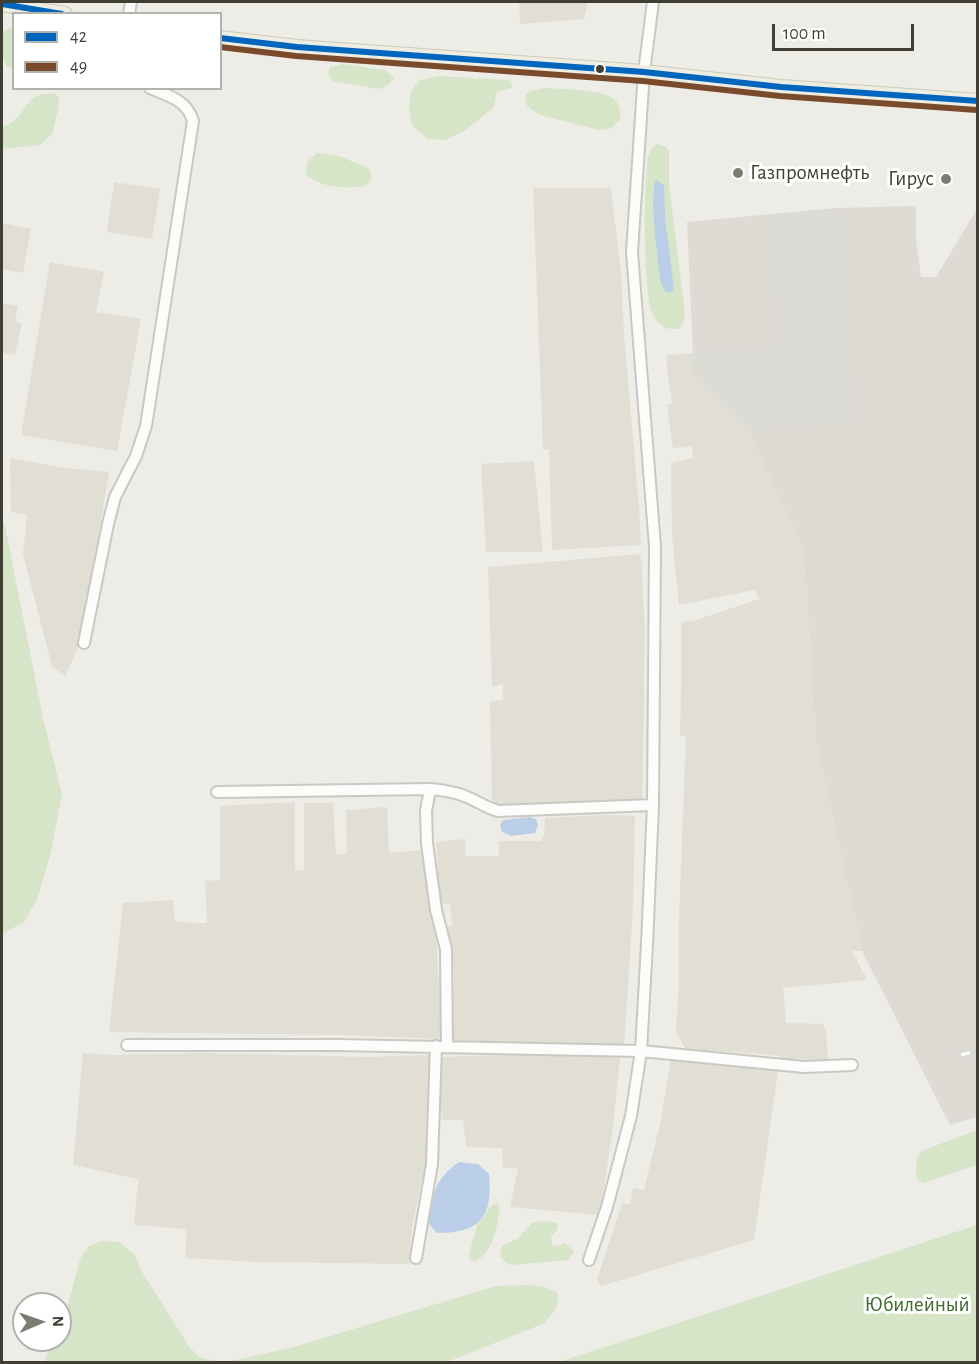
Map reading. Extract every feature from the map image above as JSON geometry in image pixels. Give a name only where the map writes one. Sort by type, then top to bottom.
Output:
[{"type":"main road","points":[[2,4],[52,12]]},
{"type":"main road","points":[[222,38],[297,47],[644,72],[781,87],[978,101]]},
{"type":"street","points":[[589,1260],[622,1153],[631,1116],[641,1051],[653,805],[656,547],[632,252],[644,72],[653,2]]},
{"type":"street","points":[[84,643],[115,497],[136,456],[146,426],[193,121],[190,111],[183,104],[154,90]]},
{"type":"street","points":[[217,792],[430,789],[468,797],[483,807],[498,811],[653,805]]},
{"type":"street","points":[[416,1258],[432,1164],[442,1047],[446,949],[436,910],[427,843],[426,811],[430,789]]},
{"type":"street","points":[[127,1045],[641,1051],[804,1067],[852,1065]]},
{"type":"shaded area","points":[[519,2],[597,2],[588,3],[584,19],[520,24]]},
{"type":"shaded area","points":[[114,182],[160,189],[152,239],[107,232]]},
{"type":"shaded area","points":[[533,188],[611,188],[621,273],[641,545],[552,550],[549,450],[543,449]]},
{"type":"shaded area","points":[[916,206],[916,239],[921,277],[936,277],[977,209],[977,1117],[950,1125],[862,951],[816,741],[804,550],[748,431],[694,376],[687,222],[836,208]]},
{"type":"shaded area","points":[[843,208],[851,422],[748,431],[694,376],[693,353],[776,345],[770,215]]},
{"type":"shaded area","points":[[2,223],[31,229],[23,273],[2,269]]},
{"type":"shaded area","points":[[50,262],[104,272],[96,312],[141,319],[117,451],[21,435]]},
{"type":"shaded area","points":[[2,303],[18,306],[15,321],[22,323],[15,355],[2,352]]},
{"type":"shaded area","points":[[693,353],[695,376],[748,431],[804,550],[816,741],[862,951],[852,951],[867,980],[783,988],[786,1023],[823,1024],[826,1030],[828,1060],[780,1059],[780,1056],[686,1049],[676,1033],[686,737],[680,736],[681,622],[693,621],[759,599],[755,590],[679,605],[672,536],[671,463],[693,458],[692,446],[673,448],[667,405],[672,403],[667,355]]},
{"type":"shaded area","points":[[10,458],[64,468],[109,472],[81,640],[65,677],[52,666],[23,554],[27,515],[11,512]]},
{"type":"shaded area","points":[[534,461],[543,552],[486,552],[481,464]]},
{"type":"shaded area","points":[[641,554],[645,634],[642,801],[498,807],[492,799],[490,702],[503,700],[503,684],[492,687],[488,567]]},
{"type":"shaded area","points":[[295,802],[295,871],[304,870],[304,803],[333,803],[336,855],[347,853],[346,810],[387,807],[389,853],[423,850],[431,917],[435,918],[442,1039],[342,1035],[109,1032],[123,903],[173,900],[175,922],[207,923],[205,881],[220,880],[220,806]]},
{"type":"shaded area","points":[[635,816],[633,908],[624,1047],[453,1043],[454,968],[445,927],[452,925],[450,904],[440,904],[436,842],[465,839],[465,856],[499,856],[499,841],[541,841],[544,835],[545,818]]},
{"type":"shaded area","points":[[83,1053],[367,1057],[431,1055],[426,1161],[412,1226],[409,1264],[256,1262],[185,1258],[187,1229],[134,1225],[138,1179],[73,1165]]},
{"type":"shaded area","points":[[529,1054],[620,1057],[613,1127],[600,1215],[510,1207],[518,1168],[503,1168],[502,1148],[466,1147],[463,1120],[442,1120],[442,1057]]},
{"type":"shaded area","points":[[671,1059],[778,1071],[754,1240],[601,1286],[597,1280],[622,1203],[630,1204],[633,1188],[644,1190],[660,1124]]},
{"type":"green space","points":[[12,27],[12,68],[6,66],[2,54],[2,33]]},
{"type":"green space","points":[[343,64],[385,70],[394,78],[388,85],[379,89],[333,81],[328,74],[330,67]]},
{"type":"green space","points":[[439,76],[507,80],[511,82],[512,88],[497,92],[494,107],[464,131],[445,140],[428,139],[412,125],[409,107],[411,91],[420,80]]},
{"type":"green space","points":[[544,88],[581,90],[609,96],[618,104],[620,120],[611,128],[599,130],[540,115],[527,106],[525,96],[530,91]]},
{"type":"green space","points":[[54,93],[59,98],[59,106],[52,134],[40,145],[2,149],[2,127],[14,121],[33,98],[41,94]]},
{"type":"green space","points":[[657,144],[666,147],[669,151],[669,184],[685,314],[679,329],[667,328],[655,319],[647,285],[645,236],[647,167],[649,154]],"holes":[[[653,185],[665,217],[674,288],[661,284]]]},
{"type":"green space","points":[[317,153],[339,156],[370,169],[372,178],[366,186],[358,187],[320,183],[306,175],[307,162]]},
{"type":"green space","points":[[2,520],[43,718],[62,794],[51,852],[37,900],[24,922],[2,934]]},
{"type":"green space","points":[[977,1130],[977,1165],[923,1183],[916,1177],[917,1157],[924,1150]]},
{"type":"green space","points":[[496,1203],[500,1207],[493,1238],[486,1252],[474,1262],[468,1257],[478,1223]]},
{"type":"green space","points":[[545,1221],[558,1223],[557,1230],[551,1237],[552,1245],[559,1246],[565,1243],[574,1251],[569,1260],[510,1265],[500,1257],[502,1246],[517,1239],[532,1223]]},
{"type":"green space","name":"Юбилейный","points":[[977,1225],[977,1362],[559,1362]]},
{"type":"green space","points":[[102,1241],[119,1242],[135,1255],[142,1272],[190,1348],[200,1357],[220,1362],[45,1362],[48,1352],[72,1352],[71,1292],[80,1259],[89,1246]]},
{"type":"green space","points":[[496,1286],[545,1287],[558,1293],[557,1307],[545,1323],[447,1362],[226,1362],[294,1347]]},
{"type":"water","points":[[656,180],[664,185],[665,217],[674,288],[671,292],[666,292],[661,284],[653,199]]},
{"type":"water","points":[[530,817],[536,819],[538,825],[535,833],[511,836],[502,832],[500,825],[503,820]]},
{"type":"water","points":[[459,1162],[478,1164],[489,1174],[490,1189],[486,1212],[474,1226],[464,1230],[437,1233],[429,1224],[433,1197],[444,1175]]},
{"type":"railway","points":[[961,1055],[978,1050]]},
{"type":"transit line","name":"42","points":[[2,4],[50,12]]},
{"type":"transit line","name":"42","points":[[222,38],[297,47],[644,72],[781,87],[978,101]]},
{"type":"transit line","name":"49","points":[[222,47],[296,56],[643,81],[780,96],[977,110]]},
{"type":"place","name":"Газпромнефть","points":[[738,173]]},
{"type":"place","name":"Гирус","points":[[946,179]]}]
